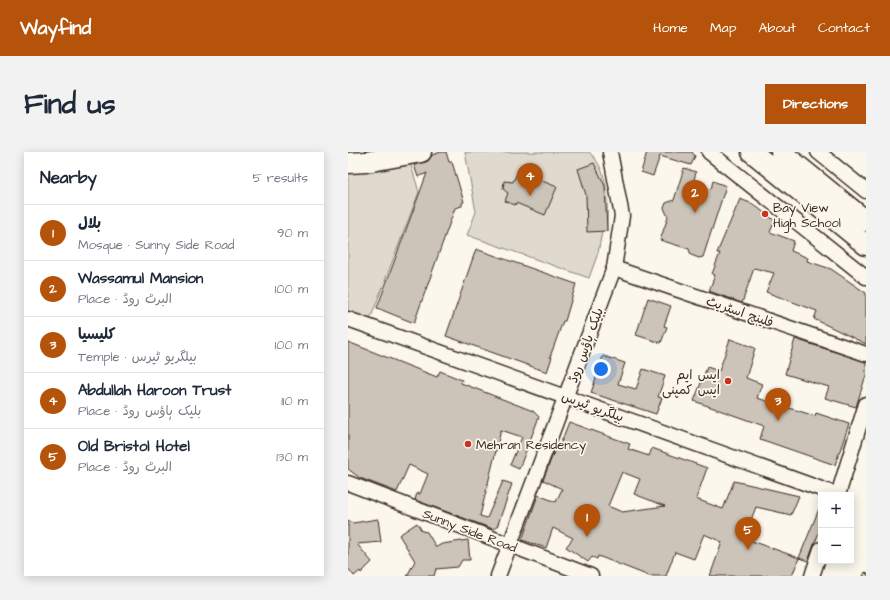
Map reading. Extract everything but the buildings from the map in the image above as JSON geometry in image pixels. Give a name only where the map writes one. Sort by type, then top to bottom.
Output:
[{"type":"main road","points":[[348,156],[350,152]]},
{"type":"main road","points":[[348,163],[366,162],[421,152]]},
{"type":"main road","points":[[752,152],[866,245]]},
{"type":"main road","points":[[781,152],[866,221]]},
{"type":"street","name":"بلیک ہاؤس روڈ","points":[[498,576],[614,268],[622,216],[610,152]]},
{"type":"street","points":[[709,152],[866,277]]},
{"type":"street","points":[[818,152],[866,191]]},
{"type":"street","name":"فلینچ اسٹریٹ","points":[[614,268],[866,354]]},
{"type":"street","name":"بیلگریو ٹیرس","points":[[348,319],[566,396],[830,492]]},
{"type":"street","points":[[839,492],[866,404]]},
{"type":"street","name":"Sunny Side Road","points":[[348,483],[591,576]]},
{"type":"street","points":[[812,576],[818,559]]},
{"type":"shaded area","points":[[465,152],[589,152],[601,169],[604,179],[607,200],[607,231],[602,232],[598,253],[589,278],[467,235],[476,212]]},
{"type":"shaded area","points":[[408,155],[419,192],[368,325],[348,318],[348,163]]},
{"type":"place","name":"Abdullah Haroon Trust","points":[[530,196]]},
{"type":"place","name":"Wassamul Mansion","points":[[695,213]]},
{"type":"place","name":"Bay View High School","points":[[765,214]]},
{"type":"place","name":"ایس ایم ایس کمپنی","points":[[728,381]]},
{"type":"place","name":"کلیسیا","points":[[778,421]]},
{"type":"place","name":"Mehran Residency","points":[[468,444]]},
{"type":"place","name":"بلال","points":[[587,537]]},
{"type":"place","name":"Old Bristol Hotel","points":[[748,550]]}]
